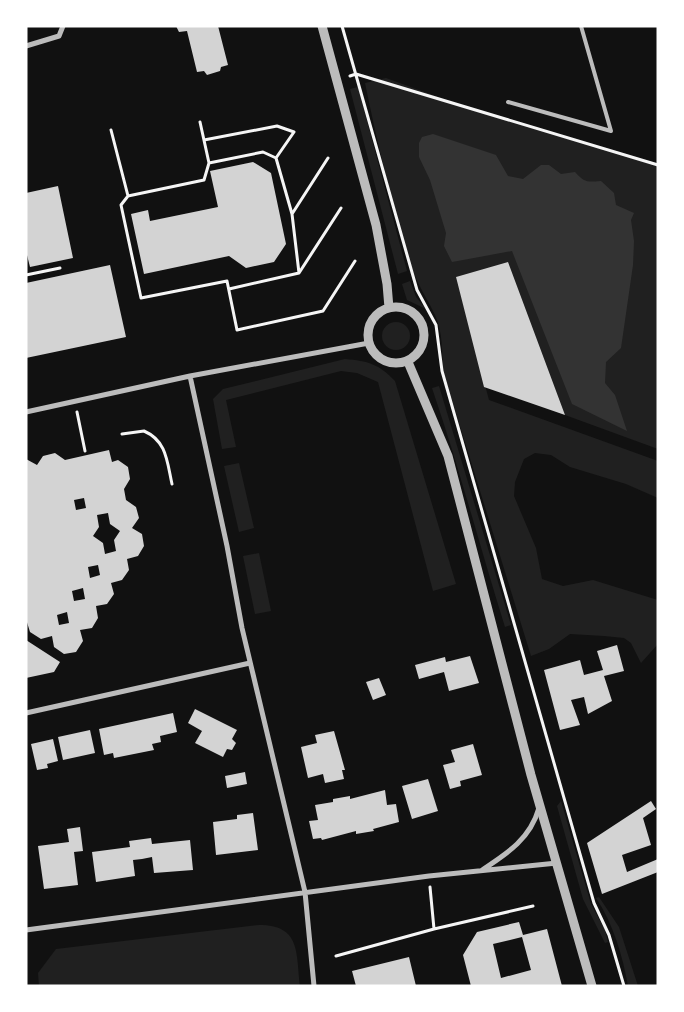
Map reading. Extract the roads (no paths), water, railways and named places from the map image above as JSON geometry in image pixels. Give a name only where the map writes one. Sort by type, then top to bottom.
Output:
[{"type":"street","points":[[26,46],[59,36],[63,26]]},
{"type":"street","points":[[322,26],[376,225],[388,284],[389,308]]},
{"type":"street","points":[[399,307],[410,310],[418,316],[424,325],[425,336],[423,346],[417,355],[408,362],[399,364],[380,359],[369,343],[368,332],[371,321],[378,313],[389,308],[399,307]]},
{"type":"street","points":[[26,412],[190,376],[369,343]]},
{"type":"street","points":[[408,362],[448,456],[540,805],[592,986]]},
{"type":"street","points":[[190,376],[250,663],[305,892],[314,986]]},
{"type":"street","points":[[26,713],[250,663]]},
{"type":"street","points":[[480,871],[521,842],[534,824],[540,805]]},
{"type":"street","points":[[26,930],[429,876],[557,863]]},
{"type":"lane","points":[[508,102],[611,131],[581,26]]}]
